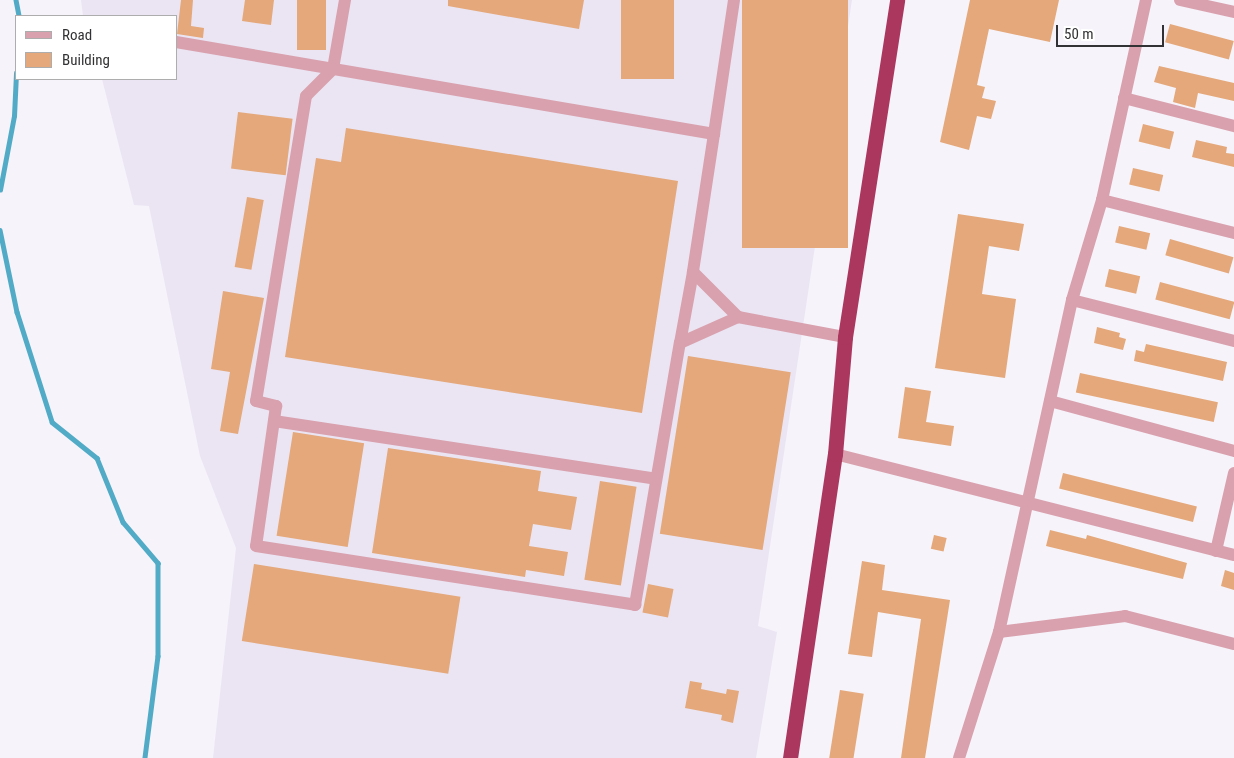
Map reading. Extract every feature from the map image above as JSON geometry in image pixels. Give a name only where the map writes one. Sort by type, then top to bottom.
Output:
[{"type":"highway","points":[[790,758],[835,454],[845,337],[897,0]]},
{"type":"street","points":[[344,0],[333,69],[306,96],[256,401],[276,406],[256,546],[635,606],[693,272],[734,0]]},
{"type":"street","points":[[959,758],[999,632],[1026,502],[1072,300],[1102,200],[1146,0]]},
{"type":"street","points":[[1180,0],[1234,12]]},
{"type":"street","points":[[178,42],[714,134]]},
{"type":"street","points":[[1124,98],[1234,126]]},
{"type":"street","points":[[1102,200],[1234,233]]},
{"type":"street","points":[[693,272],[738,318]]},
{"type":"street","points":[[1072,300],[1234,340]]},
{"type":"street","points":[[680,344],[738,318],[845,337]]},
{"type":"street","points":[[1050,401],[1234,451]]},
{"type":"street","points":[[274,421],[656,479]]},
{"type":"street","points":[[835,454],[1234,555]]},
{"type":"street","points":[[1216,551],[1234,472]]},
{"type":"street","points":[[999,632],[1125,616],[1234,644]]},
{"type":"shaded area","points":[[81,0],[852,0],[758,626],[777,632],[756,758],[213,758],[236,548],[200,456],[149,206],[134,205],[102,80],[178,80],[178,15],[83,15]]},
{"type":"building","points":[[181,0],[193,0],[191,26],[204,28],[203,38],[178,34]]},
{"type":"building","points":[[245,0],[274,0],[271,25],[242,21]]},
{"type":"building","points":[[297,0],[326,0],[326,50],[297,50]]},
{"type":"building","points":[[448,0],[584,0],[579,29],[448,6]]},
{"type":"building","points":[[621,0],[674,0],[674,79],[621,79]]},
{"type":"building","points":[[742,0],[848,0],[848,248],[742,248]]},
{"type":"building","points":[[970,0],[1059,0],[1050,42],[989,29],[977,85],[985,87],[982,98],[996,101],[991,119],[977,116],[969,150],[940,142]]},
{"type":"building","points":[[1170,24],[1234,41],[1229,59],[1165,42]]},
{"type":"building","points":[[1159,66],[1234,83],[1234,101],[1198,93],[1195,108],[1173,102],[1176,88],[1154,82]]},
{"type":"building","points":[[238,112],[293,119],[286,175],[231,169]]},
{"type":"building","points":[[1143,124],[1174,132],[1170,149],[1139,141]]},
{"type":"building","points":[[346,128],[678,181],[642,413],[285,357],[316,158],[341,162]]},
{"type":"building","points":[[1196,140],[1227,147],[1226,153],[1234,154],[1234,167],[1192,157]]},
{"type":"building","points":[[1133,168],[1163,175],[1159,192],[1129,185]]},
{"type":"building","points":[[247,197],[264,200],[251,270],[235,267]]},
{"type":"building","points":[[958,214],[1024,224],[1019,251],[989,246],[982,294],[1016,299],[1005,378],[935,368]]},
{"type":"building","points":[[1119,226],[1150,233],[1146,250],[1115,243]]},
{"type":"building","points":[[1170,239],[1233,257],[1229,274],[1165,255]]},
{"type":"building","points":[[1109,269],[1140,276],[1136,294],[1105,287]]},
{"type":"building","points":[[1160,282],[1234,302],[1230,319],[1155,299]]},
{"type":"building","points":[[223,291],[264,298],[238,434],[220,431],[230,372],[211,369]]},
{"type":"building","points":[[1097,327],[1120,333],[1119,337],[1126,339],[1123,350],[1094,343]]},
{"type":"building","points":[[1146,344],[1227,362],[1223,381],[1134,361],[1136,350],[1144,352]]},
{"type":"building","points":[[688,356],[791,372],[763,550],[660,534]]},
{"type":"building","points":[[1080,373],[1218,402],[1214,422],[1076,393]]},
{"type":"building","points":[[905,387],[931,391],[926,422],[954,426],[951,446],[898,438]]},
{"type":"building","points":[[293,432],[364,443],[348,547],[277,536]]},
{"type":"building","points":[[388,448],[541,471],[538,491],[577,497],[571,530],[533,524],[529,546],[568,552],[564,576],[526,570],[525,577],[372,553]]},
{"type":"building","points":[[1063,473],[1197,506],[1193,522],[1059,489]]},
{"type":"building","points":[[600,481],[637,487],[621,586],[584,580]]},
{"type":"building","points":[[1050,530],[1086,539],[1087,535],[1187,563],[1183,579],[1046,546]]},
{"type":"building","points":[[934,535],[947,538],[944,552],[931,549]]},
{"type":"building","points":[[862,561],[885,565],[882,590],[950,600],[925,758],[901,758],[921,619],[878,612],[872,657],[848,654]]},
{"type":"building","points":[[254,564],[460,597],[448,674],[242,641]]},
{"type":"building","points":[[1225,570],[1234,573],[1234,590],[1221,586]]},
{"type":"building","points":[[648,584],[674,589],[668,617],[642,612]]},
{"type":"building","points":[[690,681],[702,683],[701,689],[726,694],[727,689],[739,691],[733,723],[721,720],[722,715],[685,708]]},
{"type":"building","points":[[840,690],[864,694],[854,758],[829,758]]},
{"type":"waterway","points":[[16,0],[19,15]]},
{"type":"waterway","points":[[0,190],[14,116],[16,80]]},
{"type":"waterway","points":[[0,230],[17,312],[52,422],[97,458],[123,522],[158,563],[158,656],[145,758]]}]
